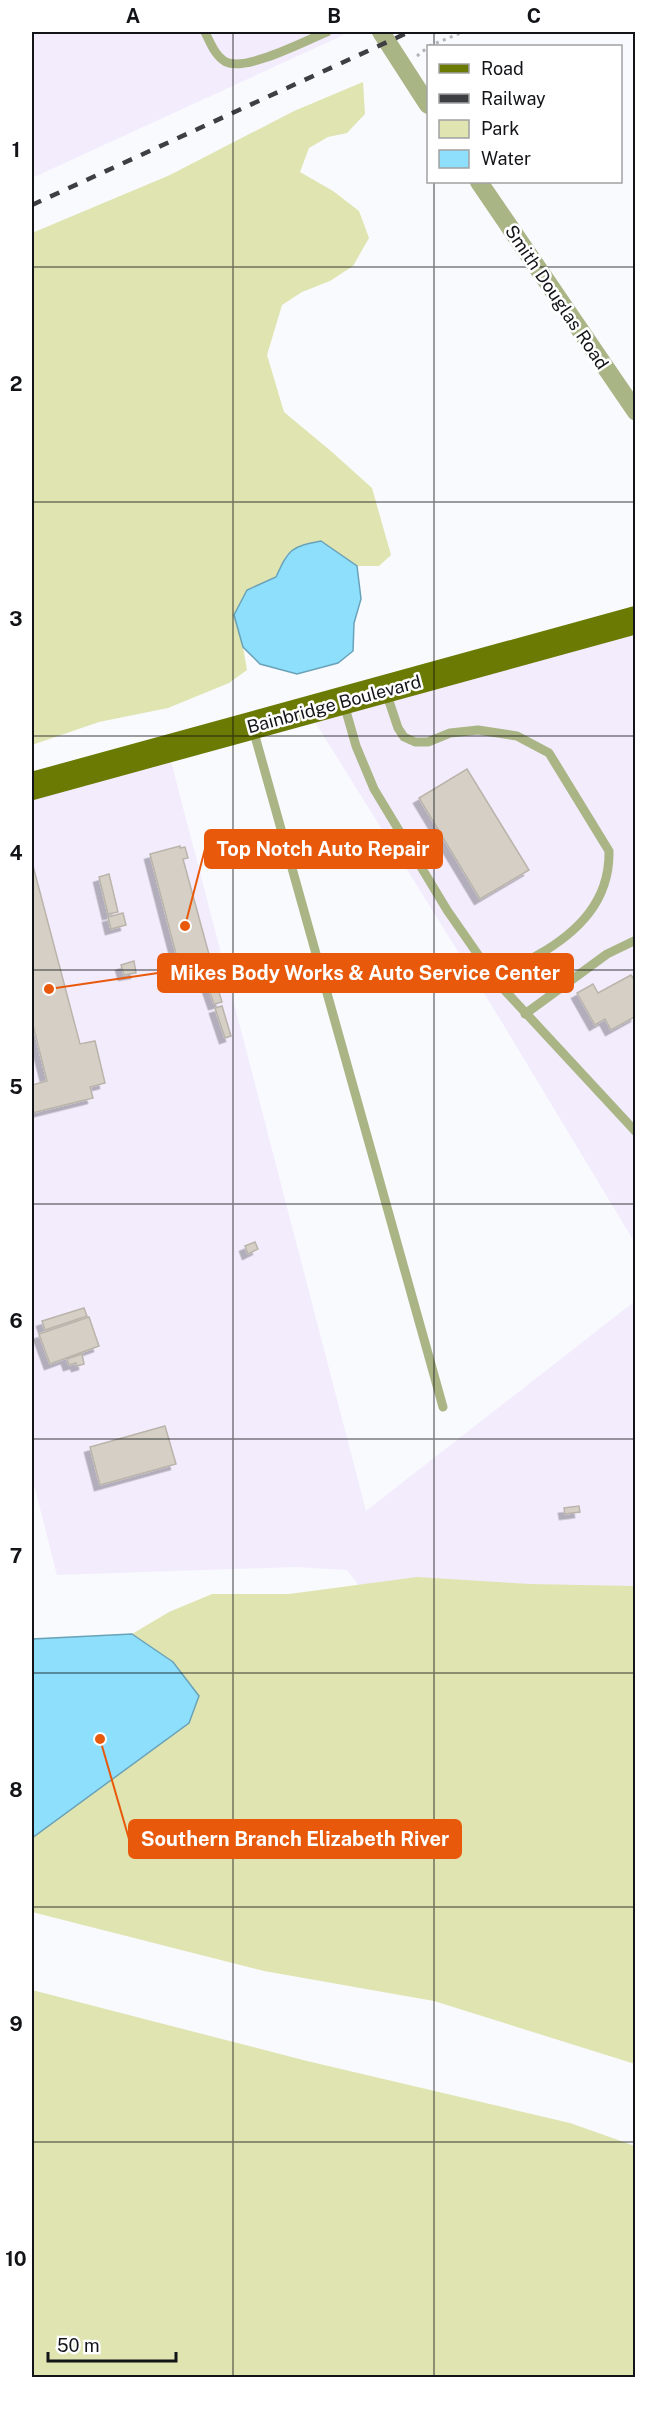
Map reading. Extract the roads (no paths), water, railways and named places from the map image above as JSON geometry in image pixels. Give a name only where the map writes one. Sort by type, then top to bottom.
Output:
[{"type":"main road","name":"Bainbridge Boulevard","points":[[32,786],[636,620]]},
{"type":"street","points":[[381,32],[427,102]]},
{"type":"street","name":"Smith Douglas Road","points":[[480,183],[636,412]]},
{"type":"lane","points":[[205,32],[219,56],[227,63],[240,64],[255,61],[327,32]]},
{"type":"lane","points":[[385,690],[398,728],[404,737],[415,742],[428,742],[450,733],[478,730],[517,736],[549,753],[609,851],[609,870],[601,895],[580,926],[557,944],[508,972],[491,974]]},
{"type":"lane","points":[[343,702],[356,746],[374,789],[447,910],[491,974],[525,1014],[636,1132]]},
{"type":"lane","points":[[252,726],[443,1407]]},
{"type":"lane","points":[[525,1014],[607,954],[636,940]]},
{"type":"water","points":[[321,541],[357,566],[361,599],[354,623],[353,651],[338,663],[297,674],[260,664],[243,647],[234,615],[247,590],[276,577],[284,560],[292,551],[303,545]]},
{"type":"water","points":[[132,1634],[173,1662],[199,1696],[189,1723],[32,1838],[32,1639]]},
{"type":"railway","points":[[32,205],[409,32]]},
{"type":"place","name":"Top Notch Auto Repair","points":[[185,926]]},
{"type":"place","name":"Mikes Body Works & Auto Service Center","points":[[49,989]]},
{"type":"place","name":"Southern Branch Elizabeth River","points":[[100,1739]]}]
